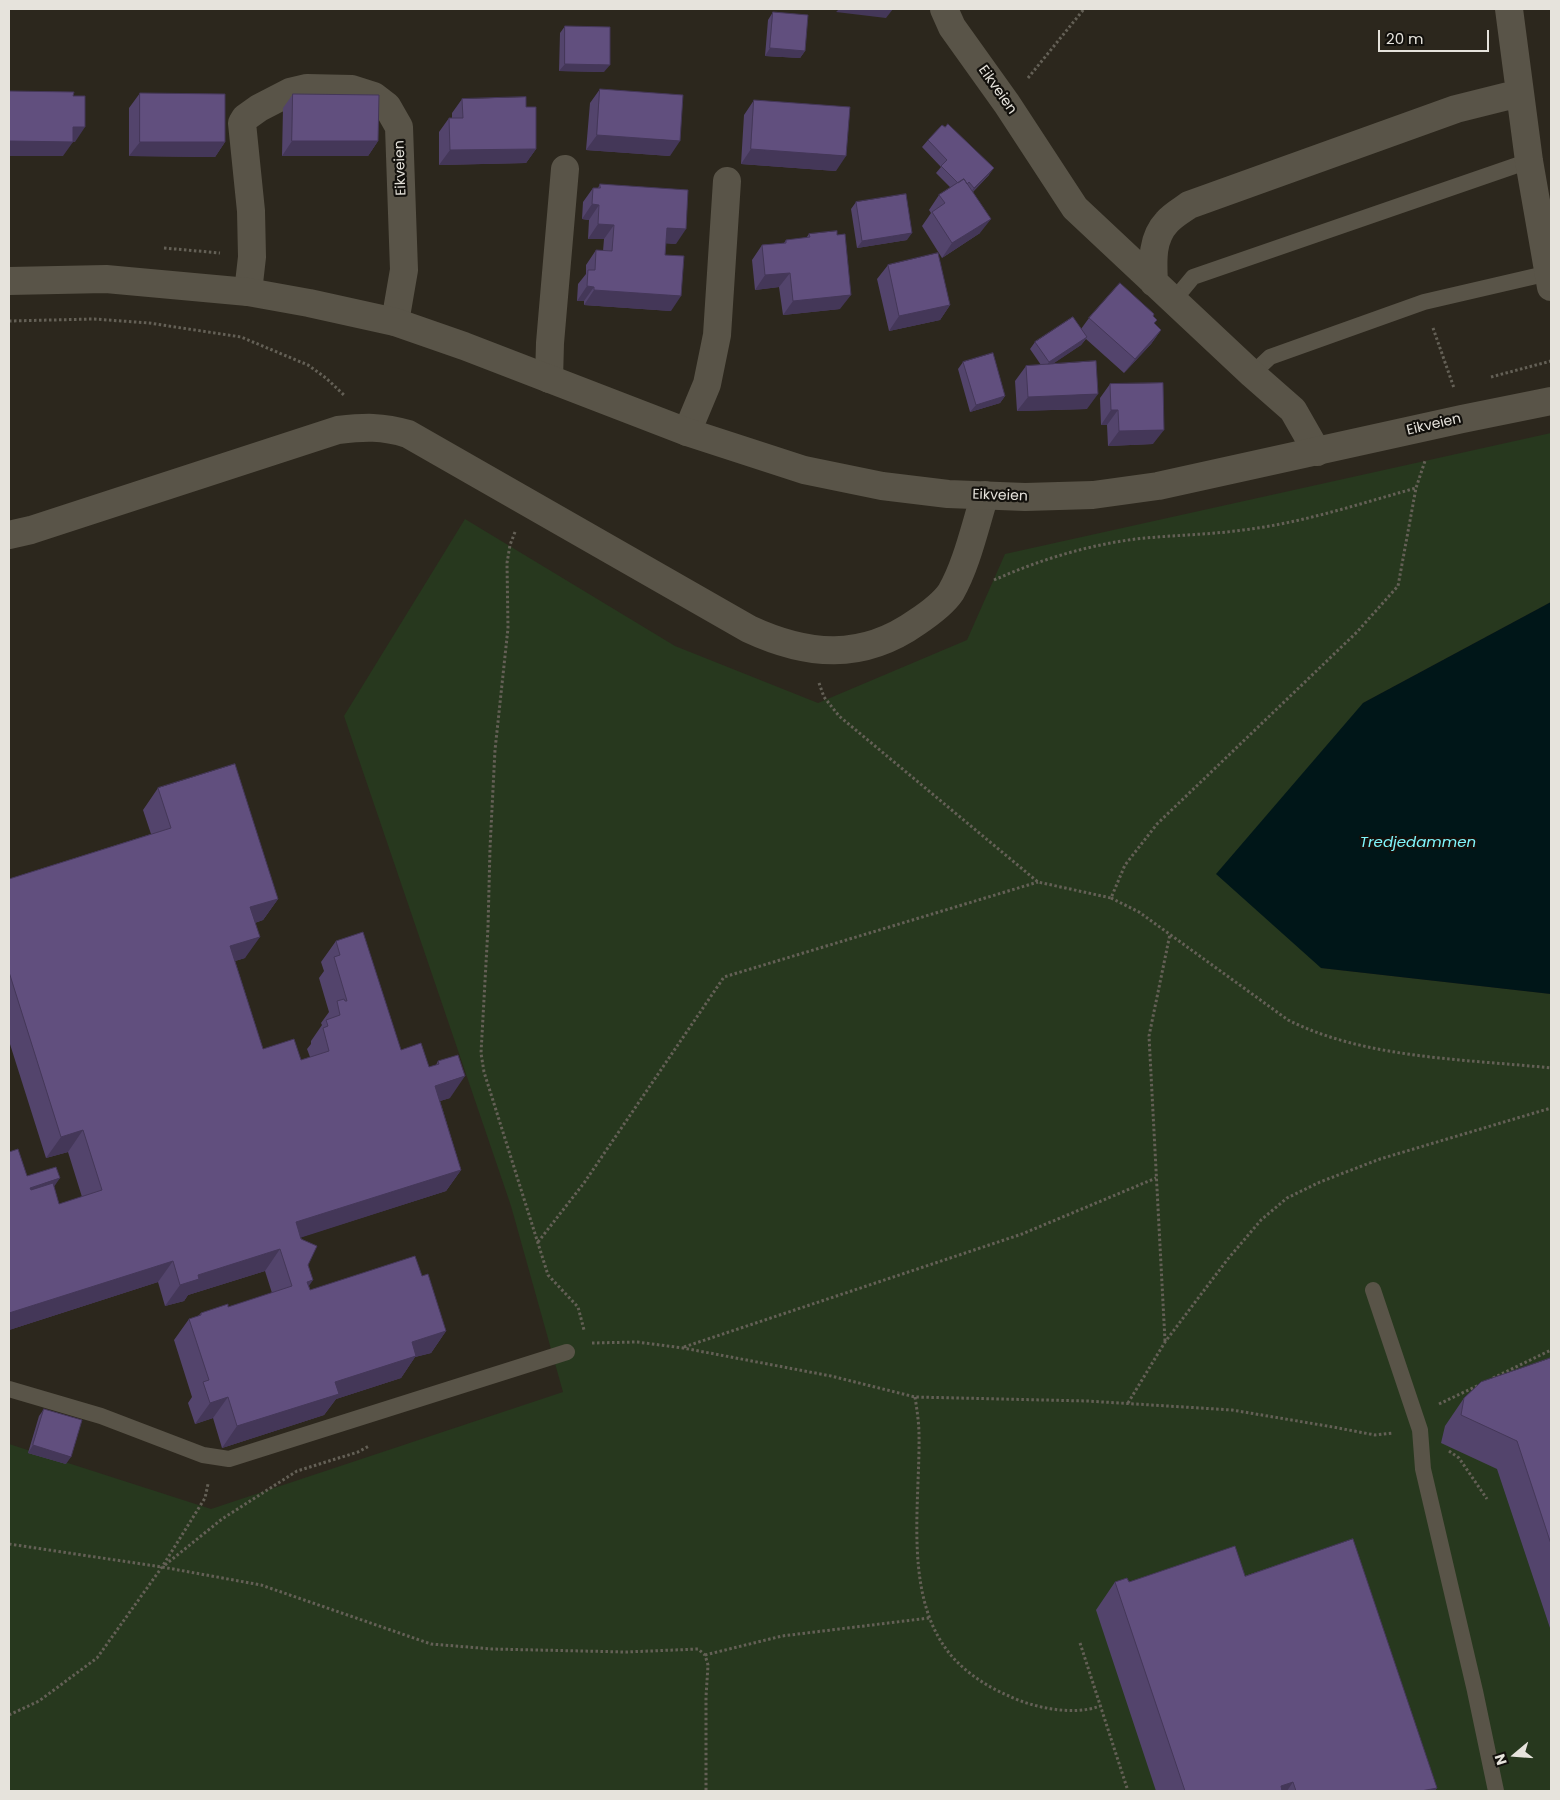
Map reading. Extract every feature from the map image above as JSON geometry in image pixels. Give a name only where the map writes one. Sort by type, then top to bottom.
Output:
[{"type":"street","name":"Eikveien","points":[[944,9],[952,27],[1007,104],[1075,208],[1293,410],[1317,452]]},
{"type":"street","points":[[1510,9],[1529,161],[1550,280]]},
{"type":"street","name":"Eikveien","points":[[248,292],[252,257],[251,210],[242,123],[245,118],[259,108],[290,92],[307,88],[352,89],[374,96],[386,106],[399,127],[404,270],[395,322]]},
{"type":"street","points":[[1154,283],[1153,254],[1156,240],[1166,222],[1189,205],[1456,108],[1520,93]]},
{"type":"street","points":[[549,379],[550,343],[565,169]]},
{"type":"street","points":[[687,432],[707,384],[717,335],[727,181]]},
{"type":"street","name":"Eikveien","points":[[9,282],[106,279],[248,292],[309,302],[395,322],[464,346],[687,432],[804,470],[882,486],[948,494],[1024,497],[1093,495],[1158,486],[1462,419],[1551,402]]},
{"type":"street","points":[[9,535],[31,530],[338,430],[368,426],[391,428],[408,434],[748,629],[774,641],[807,649],[841,651],[874,644],[903,632],[932,612],[950,593],[958,578],[985,495]]},
{"type":"lane","points":[[1174,300],[1193,277],[1529,161]]},
{"type":"lane","points":[[1252,374],[1270,357],[1424,302],[1550,280]]},
{"type":"lane","points":[[1373,1290],[1420,1430],[1423,1469],[1475,1691],[1496,1791]]},
{"type":"lane","points":[[9,1389],[101,1416],[203,1455],[229,1459],[567,1352]]},
{"type":"path","points":[[1007,104],[1084,9]]},
{"type":"path","points":[[157,248],[184,249],[252,257]]},
{"type":"path","points":[[1424,302],[1453,386],[1462,419]]},
{"type":"path","points":[[9,321],[94,319],[149,323],[241,337],[314,369],[351,402],[368,426]]},
{"type":"path","points":[[1489,377],[1551,361]]},
{"type":"path","points":[[1444,389],[1462,384]]},
{"type":"path","points":[[1111,898],[1125,865],[1157,824],[1357,632],[1398,586],[1416,488],[1430,444],[1431,426]]},
{"type":"path","points":[[991,581],[1018,569],[1067,553],[1136,539],[1242,530],[1298,521],[1416,488]]},
{"type":"path","points":[[527,501],[510,545],[507,563],[508,628],[495,760],[481,1053],[484,1072],[548,1275],[578,1307],[588,1343]]},
{"type":"path","points":[[807,649],[824,697],[839,716],[1038,882],[1111,898],[1138,912],[1288,1020],[1310,1031],[1335,1039],[1404,1054],[1551,1068]]},
{"type":"path","points":[[819,684],[828,681]]},
{"type":"path","points":[[537,1242],[584,1184],[724,978],[1038,882]]},
{"type":"path","points":[[1165,1342],[1149,1036],[1170,934]]},
{"type":"path","points":[[1128,1404],[1165,1342],[1227,1260],[1261,1220],[1287,1198],[1320,1182],[1380,1158],[1551,1108]]},
{"type":"path","points":[[683,1348],[1022,1234],[1156,1178]]},
{"type":"path","points":[[567,1352],[588,1343],[637,1342],[683,1348],[830,1376],[915,1398],[1087,1401],[1232,1410],[1333,1426],[1375,1435],[1420,1430],[1459,1458],[1488,1499]]},
{"type":"path","points":[[1490,1379],[1551,1350]]},
{"type":"path","points":[[1420,1430],[1430,1409],[1482,1384]]},
{"type":"path","points":[[915,1398],[919,1433],[918,1533],[920,1588],[929,1618],[942,1644],[966,1670],[992,1688],[1018,1701],[1044,1708],[1088,1711],[1100,1706]]},
{"type":"path","points":[[162,1567],[222,1519],[297,1471],[358,1452],[374,1443]]},
{"type":"path","points":[[9,1715],[39,1701],[97,1658],[162,1567],[205,1498],[214,1457]]},
{"type":"path","points":[[9,1544],[162,1567],[261,1585],[430,1644],[492,1649],[607,1652],[698,1649],[704,1655],[708,1665],[706,1791]]},
{"type":"path","points":[[704,1655],[782,1636],[929,1618]]},
{"type":"path","points":[[1080,1642],[1128,1791]]},
{"type":"green space","points":[[1551,433],[1551,602],[1363,703],[1321,968],[1551,994],[1551,1791],[9,1791],[9,1444],[211,1509],[563,1392],[511,1206],[344,716],[465,519],[675,646],[818,703],[967,640],[1005,554]]},
{"type":"water","name":"Tredjedammen","points":[[1551,602],[1551,994],[1321,968],[1216,874],[1363,703]]},
{"type":"building","points":[[773,12],[808,15],[805,51],[770,48]]},
{"type":"building","points":[[565,26],[610,27],[610,65],[565,64]]},
{"type":"building","points":[[600,89],[683,95],[680,141],[597,135]]},
{"type":"building","points":[[9,91],[74,92],[73,96],[85,96],[85,127],[73,127],[73,142],[9,141]]},
{"type":"building","points":[[140,93],[225,94],[225,142],[140,142]]},
{"type":"building","points":[[293,94],[379,95],[378,141],[292,141]]},
{"type":"building","points":[[526,97],[526,107],[536,107],[536,149],[450,150],[449,118],[463,118],[462,99]]},
{"type":"building","points":[[754,100],[850,107],[846,156],[751,149]]},
{"type":"building","points":[[948,124],[994,168],[974,188],[969,182],[967,184],[964,179],[958,183],[941,166],[947,160],[928,140],[942,125],[945,127]]},
{"type":"building","points":[[964,179],[991,219],[952,243],[932,212],[945,203],[939,195]]},
{"type":"building","points":[[600,184],[688,190],[686,229],[667,228],[665,255],[684,256],[681,296],[594,290],[594,287],[587,286],[588,270],[595,270],[596,250],[612,251],[614,225],[598,224],[599,205],[592,204],[593,188],[600,188]]},
{"type":"building","points":[[906,194],[912,233],[862,241],[856,202]]},
{"type":"building","points":[[837,231],[837,235],[845,234],[851,295],[793,301],[790,273],[765,275],[762,245],[786,243],[786,240],[810,237],[809,234]]},
{"type":"building","points":[[938,253],[950,305],[899,316],[888,265]]},
{"type":"building","points":[[1120,283],[1154,314],[1153,316],[1157,320],[1154,323],[1161,330],[1135,359],[1089,318]]},
{"type":"building","points":[[1073,317],[1087,337],[1049,362],[1035,342]]},
{"type":"building","points":[[993,353],[1005,396],[976,405],[963,362]]},
{"type":"building","points":[[1096,361],[1098,394],[1028,397],[1026,366]]},
{"type":"building","points":[[1163,383],[1164,430],[1119,431],[1118,410],[1111,410],[1110,384]]},
{"type":"building","points":[[235,764],[278,899],[250,907],[260,937],[230,946],[263,1049],[294,1039],[301,1060],[329,1051],[323,1028],[328,1026],[326,1020],[340,1015],[337,1001],[344,999],[347,1001],[334,957],[340,955],[336,941],[363,932],[401,1050],[421,1043],[429,1067],[439,1064],[438,1061],[458,1055],[465,1076],[435,1086],[461,1170],[296,1222],[301,1239],[317,1246],[308,1265],[313,1280],[307,1282],[310,1290],[415,1256],[422,1276],[428,1274],[446,1331],[412,1342],[416,1356],[335,1382],[339,1394],[237,1426],[228,1397],[210,1403],[203,1382],[209,1380],[189,1319],[228,1304],[228,1307],[292,1286],[280,1249],[198,1275],[199,1279],[180,1285],[173,1261],[9,1313],[9,1152],[18,1149],[27,1176],[56,1167],[60,1178],[30,1188],[31,1190],[53,1183],[59,1204],[102,1190],[83,1130],[61,1137],[9,972],[9,879],[171,828],[158,788]]},
{"type":"building","points":[[1551,1358],[1551,1544],[1517,1441],[1461,1415],[1464,1398],[1481,1382]]},
{"type":"building","points":[[44,1409],[82,1420],[71,1457],[33,1445]]},
{"type":"building","points":[[1353,1539],[1437,1788],[1421,1791],[1296,1791],[1293,1782],[1281,1786],[1282,1791],[1185,1791],[1115,1582],[1127,1578],[1129,1582],[1235,1546],[1245,1576]]}]
